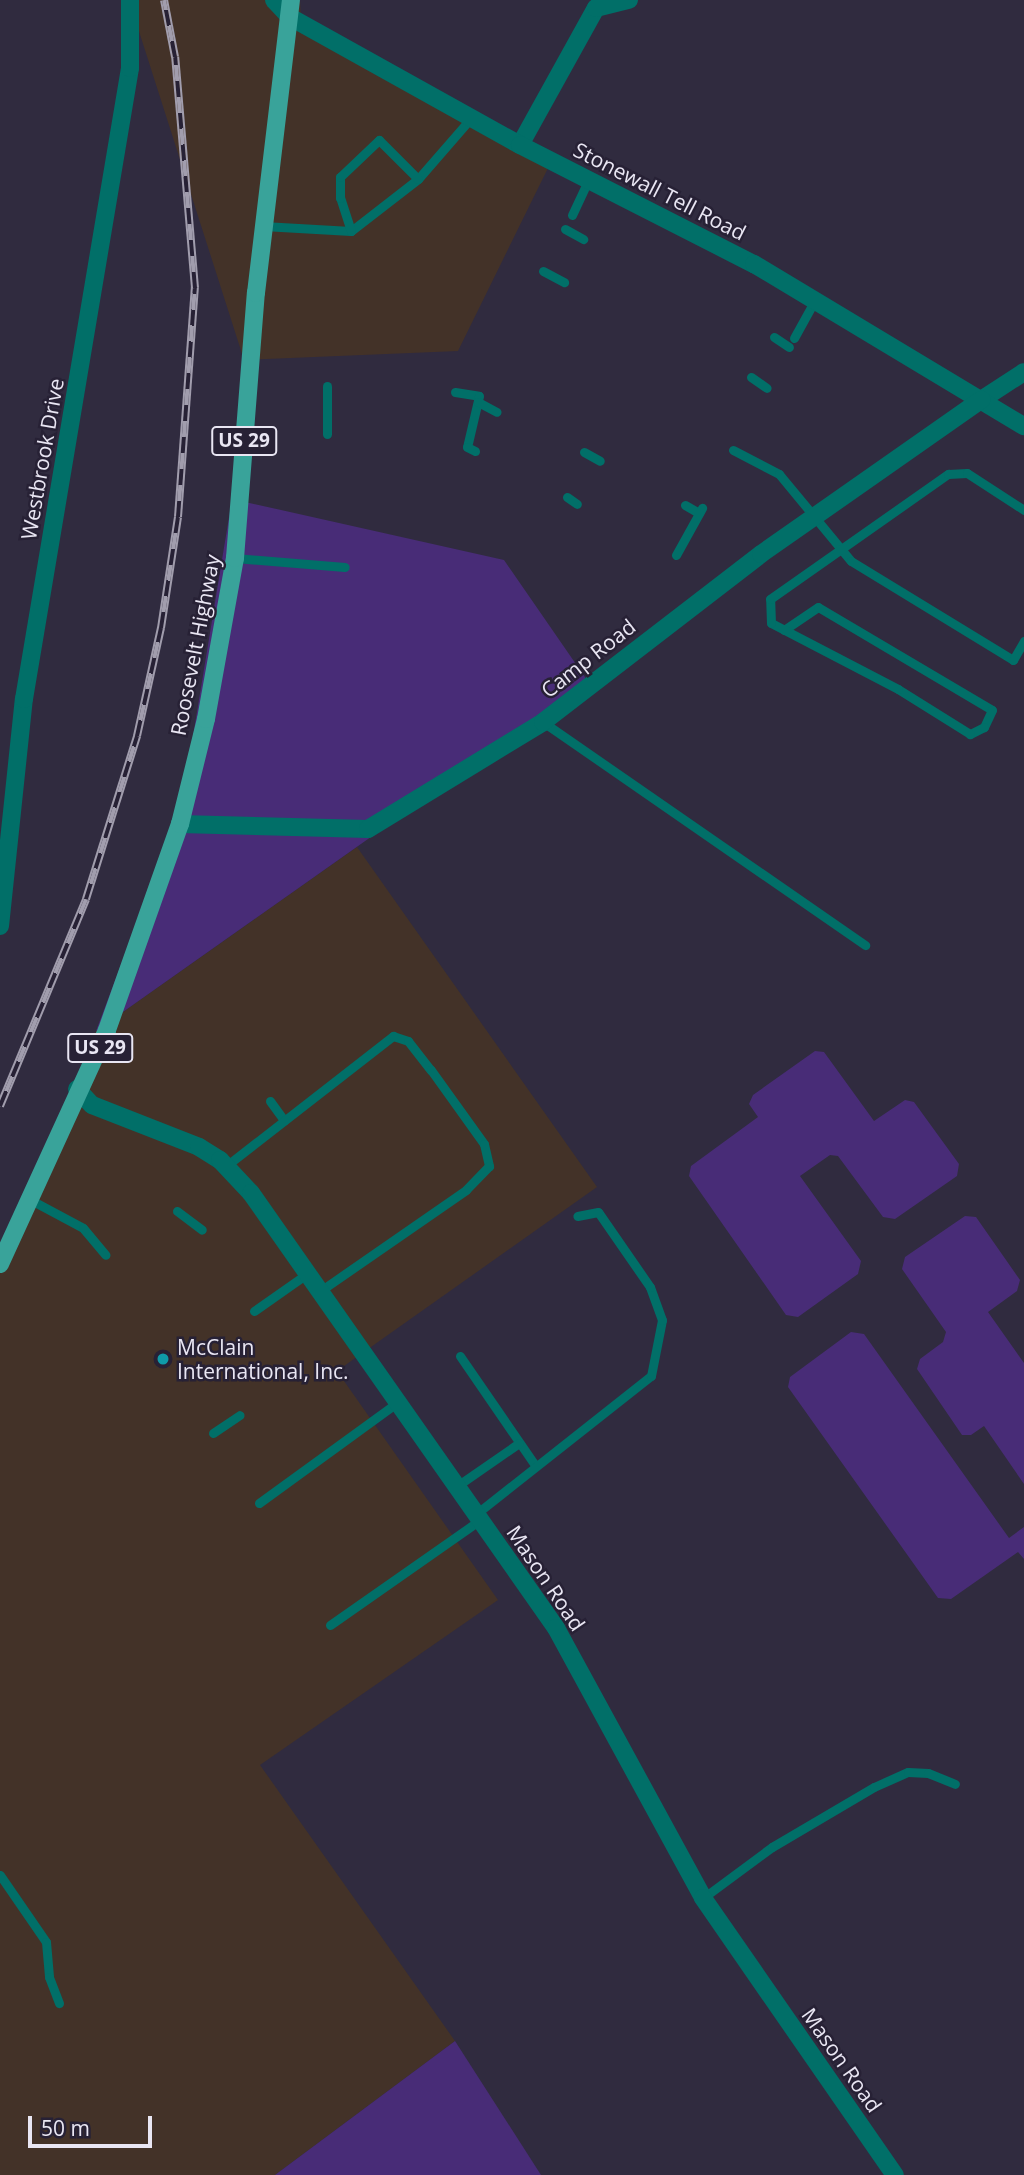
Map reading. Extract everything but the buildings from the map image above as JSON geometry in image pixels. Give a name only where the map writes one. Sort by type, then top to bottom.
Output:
[{"type":"main road","name":"Roosevelt Highway","points":[[0,1264],[77,1089],[107,1030],[180,824],[206,719],[235,558],[263,226],[290,8]]},
{"type":"street","name":"Westbrook Drive","points":[[0,926],[24,699],[130,68],[130,0]]},
{"type":"street","name":"Stonewall Tell Road","points":[[274,0],[520,145],[754,264],[1024,426]]},
{"type":"street","points":[[520,145],[596,8],[629,0]]},
{"type":"street","name":"Camp Road","points":[[180,824],[368,829],[543,722],[812,518],[1024,372]]},
{"type":"street","name":"Mason Road","points":[[77,1089],[92,1105],[199,1147],[226,1166],[308,1273],[556,1628],[703,1898],[895,2175]]},
{"type":"lane","points":[[263,226],[351,231],[418,179],[471,118]]},
{"type":"lane","points":[[351,231],[340,198],[340,177],[379,140],[418,179]]},
{"type":"lane","points":[[572,215],[588,180]]},
{"type":"lane","points":[[565,229],[583,239]]},
{"type":"lane","points":[[543,271],[564,282]]},
{"type":"lane","points":[[794,338],[815,300]]},
{"type":"lane","points":[[774,337],[789,347]]},
{"type":"lane","points":[[751,377],[767,388]]},
{"type":"lane","points":[[327,386],[327,434]]},
{"type":"lane","points":[[456,392],[479,396],[467,447],[475,451]]},
{"type":"lane","points":[[478,402],[497,412]]},
{"type":"lane","points":[[733,450],[779,474],[812,518],[851,561],[1013,660],[1024,641]]},
{"type":"lane","points":[[584,453],[600,461]]},
{"type":"lane","points":[[784,630],[818,607],[992,710],[984,727],[970,734],[898,689],[784,630],[771,623],[769,599],[838,547],[948,474],[967,473],[1024,510]]},
{"type":"lane","points":[[567,497],[577,504]]},
{"type":"lane","points":[[676,555],[701,510],[685,505]]},
{"type":"lane","points":[[235,558],[345,567]]},
{"type":"lane","points":[[543,722],[865,945]]},
{"type":"lane","points":[[226,1166],[393,1036],[408,1041],[431,1070],[484,1144],[489,1166],[466,1189],[320,1291]]},
{"type":"lane","points":[[270,1101],[284,1120]]},
{"type":"lane","points":[[28,1199],[83,1228],[106,1255]]},
{"type":"lane","points":[[177,1211],[202,1230]]},
{"type":"lane","points":[[330,1625],[478,1517],[535,1465],[651,1376],[662,1320],[650,1287],[598,1212],[577,1216]]},
{"type":"lane","points":[[254,1311],[308,1273]]},
{"type":"lane","points":[[460,1356],[535,1465]]},
{"type":"lane","points":[[259,1503],[398,1402]]},
{"type":"lane","points":[[213,1433],[240,1415]]},
{"type":"lane","points":[[457,1486],[519,1443]]},
{"type":"lane","points":[[703,1898],[772,1847],[874,1787],[908,1772],[928,1773],[955,1784]]},
{"type":"lane","points":[[0,1875],[46,1942],[49,1977],[59,2003]]},
{"type":"shaded area","points":[[129,0],[300,0],[301,19],[549,166],[458,351],[244,360]]},
{"type":"shaded area","points":[[232,499],[504,560],[589,683],[96,1031],[182,803]]},
{"type":"shaded area","points":[[357,847],[597,1187],[337,1371],[498,1600],[260,1765],[455,2041],[275,2175],[0,2175],[0,1257],[51,1146],[96,1031]]},
{"type":"shaded area","points":[[815,1051],[824,1052],[874,1121],[905,1100],[914,1102],[959,1164],[957,1176],[895,1219],[883,1217],[838,1156],[830,1155],[800,1176],[861,1261],[858,1274],[798,1317],[786,1315],[689,1176],[691,1166],[758,1117],[749,1104],[753,1095]]},
{"type":"shaded area","points":[[965,1216],[976,1217],[1020,1280],[1017,1291],[988,1312],[1024,1363],[1024,1484],[984,1426],[971,1435],[962,1435],[917,1369],[920,1359],[943,1342],[946,1332],[902,1269],[905,1257]]},
{"type":"shaded area","points":[[851,1332],[864,1334],[1009,1538],[1024,1527],[1024,1559],[1018,1552],[951,1599],[938,1598],[788,1387],[790,1377]]},
{"type":"shaded area","points":[[455,2041],[541,2175],[275,2175]]},
{"type":"railway","points":[[0,1106],[86,899],[137,736],[161,628],[178,517],[195,288],[175,57],[164,0]]},
{"type":"place","name":"McClain International, Inc.","points":[[163,1359]]}]
